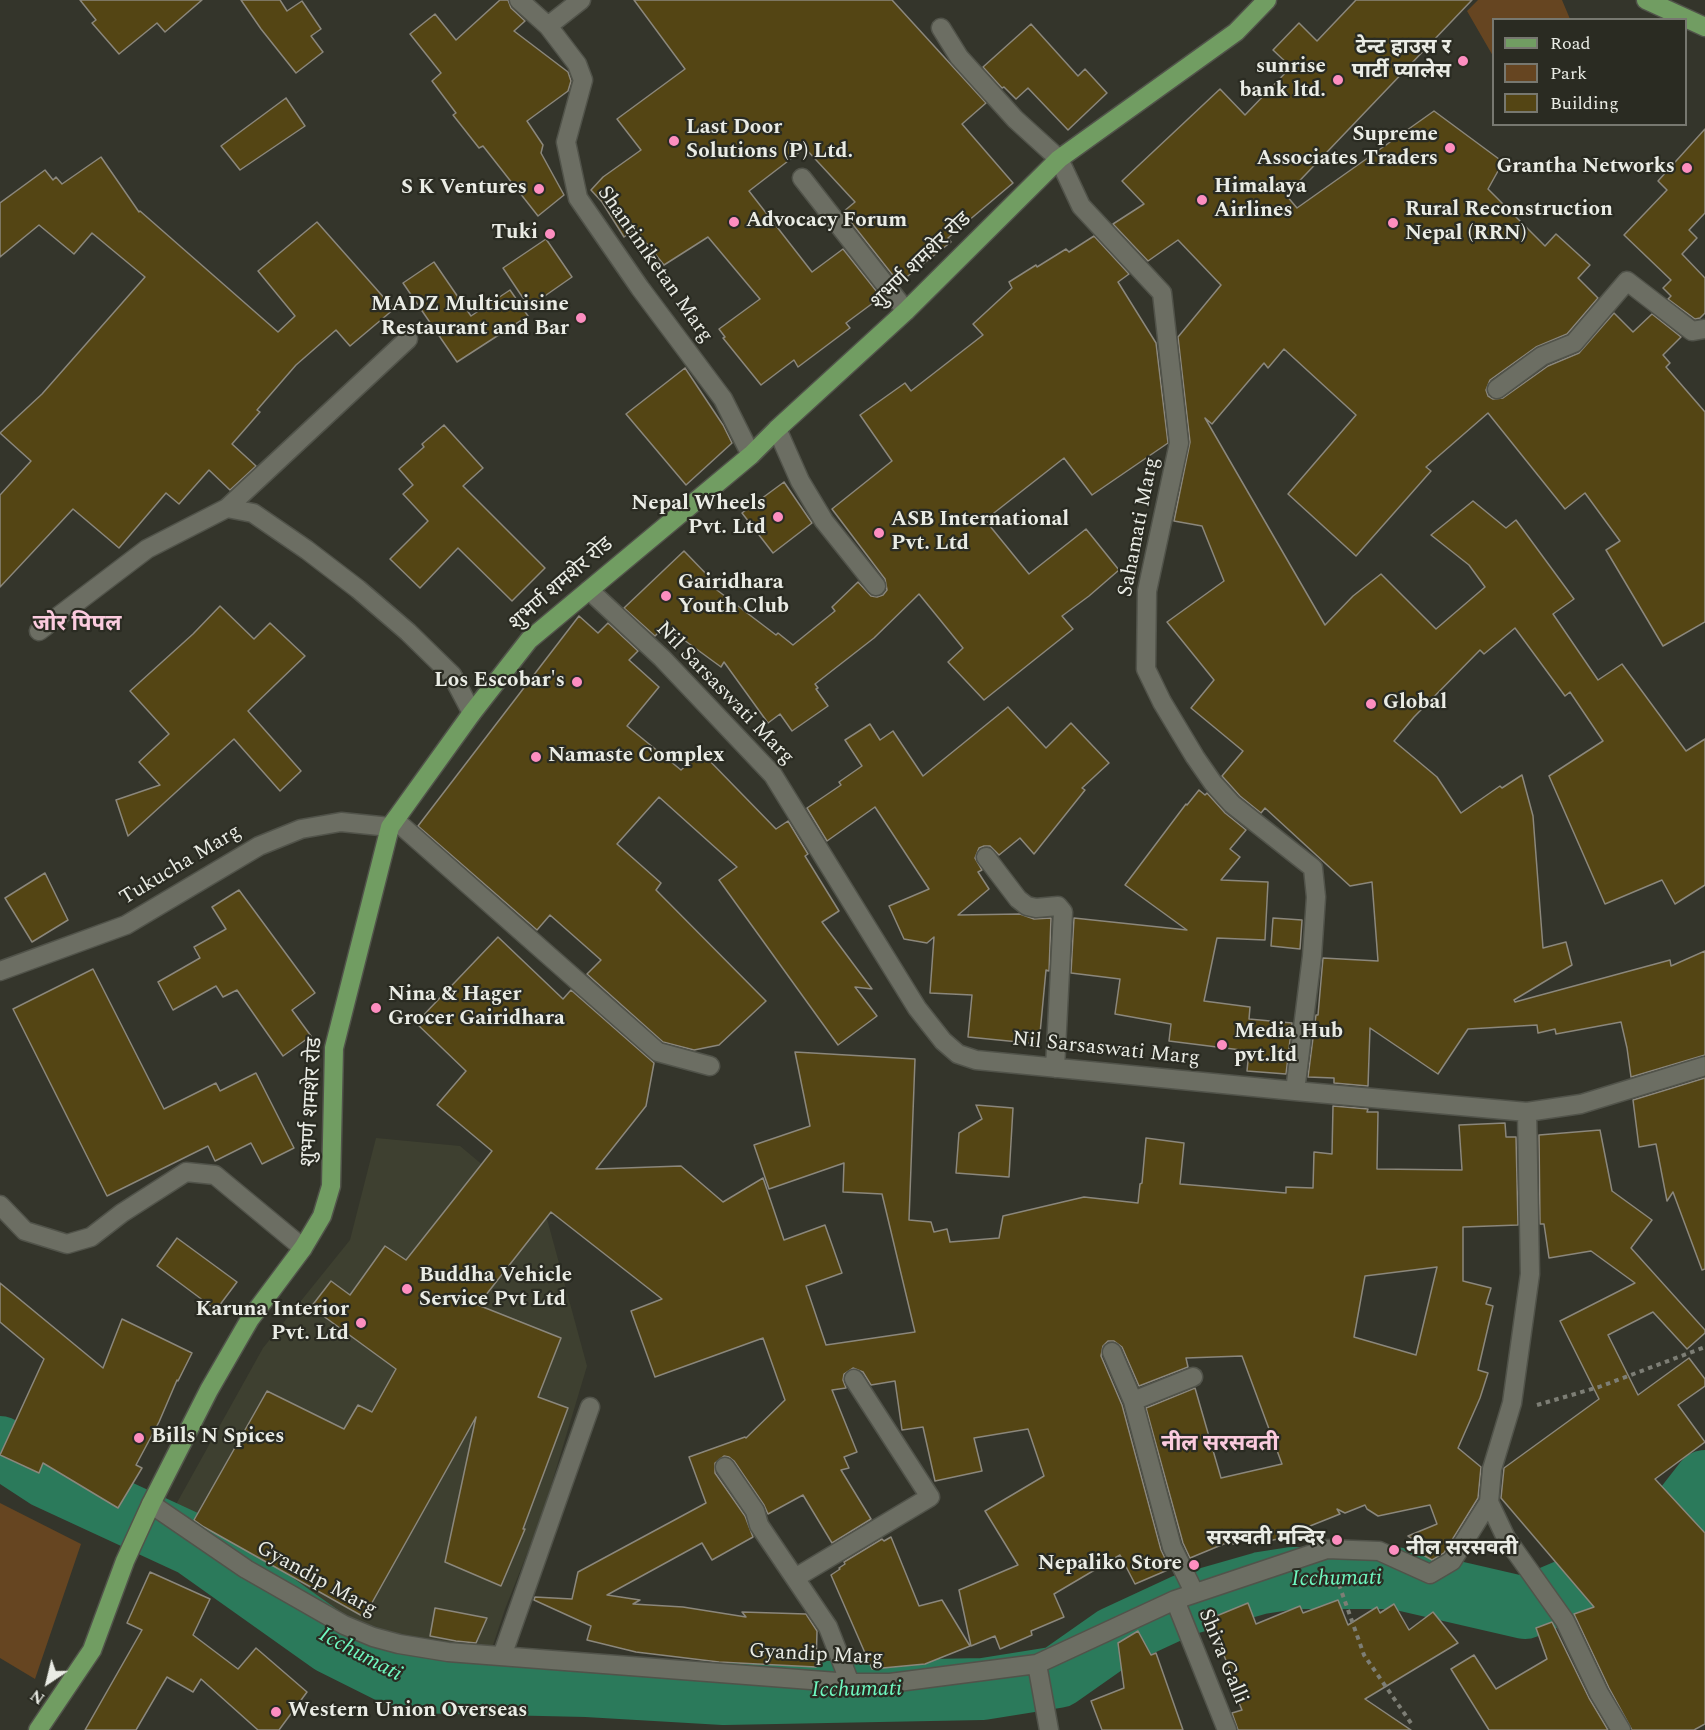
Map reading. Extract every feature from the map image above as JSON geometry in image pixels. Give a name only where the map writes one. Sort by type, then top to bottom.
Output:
[{"type":"main road","name":"शुभर्ण शमशेर रोड","points":[[40,1729],[92,1650],[125,1561],[172,1459],[250,1319],[303,1248],[322,1216],[331,1186],[334,1048],[392,824],[472,712],[529,640],[751,455],[906,310],[1059,159],[1236,32],[1267,0]]},
{"type":"main road","points":[[1646,0],[1685,18]]},
{"type":"main road","points":[[1687,19],[1705,27]]},
{"type":"street","name":"Shantiniketan Marg","points":[[519,0],[548,26],[577,64],[583,80],[566,142],[578,198],[640,288],[723,399],[751,455]]},
{"type":"street","points":[[548,26],[581,0]]},
{"type":"street","points":[[941,28],[967,66],[1015,119],[1059,159]]},
{"type":"street","name":"Sahamati Marg","points":[[1059,159],[1081,206],[1162,293],[1179,443],[1148,591],[1146,669],[1162,702],[1195,758],[1213,783],[1232,804],[1313,868],[1316,897],[1312,957],[1295,1091]]},
{"type":"street","points":[[802,178],[906,310]]},
{"type":"street","points":[[1497,389],[1542,356],[1574,343],[1627,281],[1692,331],[1705,330]]},
{"type":"street","points":[[39,631],[147,549],[227,508],[408,339]]},
{"type":"street","points":[[777,429],[800,481],[824,521],[876,586]]},
{"type":"street","points":[[227,508],[253,513],[358,589],[452,675],[472,712]]},
{"type":"street","name":"Nil Sarsaswati Marg","points":[[589,590],[663,658],[773,775],[917,1008],[943,1041],[958,1054],[976,1060],[1527,1112],[1581,1104],[1705,1066]]},
{"type":"street","name":"Tukucha Marg","points":[[0,971],[126,925],[260,846],[301,829],[341,822],[392,824]]},
{"type":"street","points":[[392,824],[658,1052],[710,1066]]},
{"type":"street","points":[[986,857],[1018,899],[1027,906],[1036,908],[1058,906],[1063,912],[1055,1068]]},
{"type":"street","points":[[1527,1112],[1530,1274],[1512,1403],[1492,1469],[1489,1502],[1506,1538],[1564,1621],[1599,1693],[1621,1730]]},
{"type":"street","points":[[0,1205],[25,1231],[67,1244],[91,1237],[122,1213],[186,1173],[215,1175],[303,1248]]},
{"type":"street","points":[[1112,1352],[1133,1401],[1172,1547],[1194,1592]]},
{"type":"street","points":[[1133,1401],[1193,1377]]},
{"type":"street","points":[[795,1578],[930,1497],[854,1379]]},
{"type":"street","points":[[502,1656],[590,1407]]},
{"type":"street","points":[[725,1467],[755,1511],[759,1525],[828,1627],[850,1683]]},
{"type":"street","name":"Gyandip Marg","points":[[151,1504],[246,1569],[344,1625],[373,1637],[399,1644],[448,1652],[850,1683],[890,1683],[1039,1669],[1194,1592],[1327,1549],[1379,1551],[1430,1574],[1452,1561],[1489,1502]]},
{"type":"street","name":"Shiva Galli","points":[[1175,1600],[1227,1730]]},
{"type":"street","points":[[1039,1669],[1049,1730]]},
{"type":"path","points":[[1512,1403],[1524,1409],[1599,1387],[1705,1347]]},
{"type":"path","points":[[1341,1588],[1364,1655],[1413,1726]]},
{"type":"shaded area","points":[[376,1138],[460,1146],[547,1219],[587,1366],[542,1516],[505,1609],[490,1654],[375,1647],[169,1517],[263,1348],[350,1240]]},
{"type":"green space","points":[[1478,0],[1562,0],[1570,18],[1492,18],[1492,54],[1467,11]]},
{"type":"green space","points":[[0,1503],[81,1544],[35,1679],[0,1658]]},
{"type":"building","points":[[80,0],[202,0],[165,32],[157,23],[119,54],[92,23],[96,20]]},
{"type":"building","points":[[241,0],[280,0],[287,11],[302,1],[321,29],[311,36],[323,52],[296,73]]},
{"type":"building","points":[[500,0],[508,0],[511,8],[525,21],[514,31],[568,72],[571,81],[568,91],[527,121],[543,145],[541,153],[564,195],[538,216],[483,146],[479,148],[453,115],[456,113],[432,81],[441,73],[410,34],[435,14],[456,40]]},
{"type":"building","points":[[634,0],[892,0],[986,103],[962,124],[1013,183],[948,238],[951,242],[899,283],[843,212],[855,202],[805,148],[749,191],[812,272],[843,249],[881,297],[846,323],[850,328],[798,367],[794,360],[761,385],[723,338],[725,337],[719,329],[760,299],[708,237],[664,265],[635,229],[624,237],[602,202],[591,190],[603,177],[641,150],[617,119],[685,69]]},
{"type":"building","points":[[1356,0],[1472,0],[1286,195],[1297,208],[1434,111],[1503,162],[1488,189],[1545,246],[1556,234],[1590,265],[1578,278],[1598,298],[1567,334],[1536,347],[1490,380],[1486,390],[1488,396],[1493,399],[1503,398],[1548,366],[1579,353],[1614,313],[1633,332],[1652,314],[1681,337],[1663,355],[1670,363],[1666,367],[1705,412],[1705,622],[1663,646],[1606,550],[1620,541],[1585,493],[1565,509],[1488,413],[1426,467],[1431,471],[1356,556],[1288,494],[1356,415],[1284,349],[1268,368],[1264,363],[1212,424],[1205,418],[1325,625],[1353,596],[1381,574],[1436,629],[1485,587],[1469,565],[1431,535],[1473,501],[1506,528],[1516,520],[1574,599],[1553,614],[1598,680],[1622,664],[1686,751],[1705,739],[1705,885],[1675,904],[1662,880],[1605,904],[1549,776],[1603,741],[1570,692],[1565,696],[1515,628],[1484,654],[1480,650],[1414,717],[1394,741],[1437,777],[1461,813],[1500,786],[1502,788],[1522,775],[1533,816],[1543,948],[1566,942],[1572,965],[1514,1000],[1515,1002],[1670,960],[1671,966],[1705,951],[1705,1055],[1631,1077],[1621,1022],[1556,1034],[1555,1029],[1538,1033],[1537,1025],[1468,1029],[1438,1074],[1370,1028],[1368,1086],[1334,1083],[1334,1078],[1308,1077],[1316,1015],[1318,1015],[1323,958],[1378,961],[1372,882],[1350,886],[1265,808],[1261,813],[1240,796],[1222,776],[1243,751],[1191,708],[1214,680],[1167,622],[1224,581],[1202,526],[1174,521],[1190,442],[1178,337],[1221,285],[1178,240],[1148,261],[1113,224],[1144,204],[1122,181],[1220,89],[1245,115],[1291,67],[1273,50],[1299,23],[1317,41]]},
{"type":"building","points":[[1031,24],[1078,76],[1085,69],[1107,93],[1068,130],[1028,88],[1016,99],[1004,87],[1002,88],[983,67]]},
{"type":"building","points":[[286,98],[305,126],[240,170],[221,146]]},
{"type":"building","points":[[1705,129],[1705,213],[1689,230],[1697,238],[1682,254],[1705,278],[1705,313],[1695,319],[1668,299],[1671,296],[1663,288],[1671,280],[1624,235],[1667,190],[1658,181]]},
{"type":"building","points":[[101,157],[139,212],[278,332],[295,316],[258,271],[317,222],[394,309],[350,346],[336,330],[296,365],[257,410],[260,412],[232,444],[256,466],[230,490],[209,470],[179,504],[166,493],[119,548],[73,509],[0,587],[0,495],[31,461],[0,433],[42,394],[145,277],[92,233],[74,254],[39,225],[0,257],[0,203],[45,170],[53,180],[56,177],[62,184]]},
{"type":"building","points":[[1094,236],[1129,274],[1118,282],[1156,343],[1168,443],[1092,495],[1064,458],[985,520],[1029,574],[1086,529],[1119,570],[1062,616],[1073,629],[984,700],[948,662],[963,648],[919,594],[874,638],[815,684],[828,706],[792,731],[780,714],[768,723],[724,662],[721,667],[665,626],[655,636],[624,608],[684,551],[713,581],[709,584],[776,635],[778,633],[793,645],[835,611],[832,607],[858,582],[871,596],[883,595],[887,590],[885,579],[832,509],[892,461],[860,415],[905,383],[911,391],[983,335],[973,324],[1012,288],[1009,282],[1066,249],[1069,252]]},
{"type":"building","points":[[546,239],[572,277],[529,307],[503,268]]},
{"type":"building","points":[[434,262],[471,316],[510,290],[528,316],[457,362],[403,283]]},
{"type":"building","points":[[685,368],[723,425],[732,443],[686,485],[626,414]]},
{"type":"building","points":[[444,425],[483,468],[463,486],[545,568],[512,601],[458,548],[420,588],[390,559],[428,521],[403,494],[413,485],[399,469]]},
{"type":"building","name":"Nepal Wheels Pvt. Ltd","points":[[784,482],[812,523],[773,553],[742,513]]},
{"type":"building","points":[[220,606],[254,639],[270,623],[305,656],[248,711],[301,771],[280,791],[234,739],[128,836],[116,800],[160,785],[139,762],[169,734],[130,691],[193,634]]},
{"type":"building","points":[[579,616],[598,633],[608,623],[638,651],[629,660],[659,687],[627,726],[681,770],[701,752],[776,829],[788,821],[808,854],[805,856],[839,911],[822,922],[872,989],[855,987],[877,1016],[838,1045],[719,880],[737,867],[659,797],[617,844],[661,883],[656,890],[766,1001],[719,1045],[694,1050],[663,1042],[587,974],[601,960],[550,915],[537,930],[418,826]]},
{"type":"building","points":[[1008,707],[1046,748],[1071,723],[1109,763],[1082,788],[1085,790],[1034,854],[1020,838],[999,855],[990,846],[979,848],[975,858],[982,870],[978,872],[989,889],[958,915],[1020,914],[1034,919],[1051,918],[1049,971],[1046,970],[1039,1044],[968,1037],[972,995],[930,993],[934,937],[927,943],[904,939],[889,906],[929,889],[875,807],[827,841],[807,808],[841,785],[839,782],[862,766],[845,740],[870,724],[880,740],[893,731],[923,776]]},
{"type":"building","points":[[1199,790],[1205,795],[1207,793],[1225,813],[1246,830],[1230,849],[1240,857],[1221,880],[1268,882],[1265,940],[1217,938],[1204,1001],[1250,1007],[1249,1019],[1292,1023],[1286,1074],[1247,1071],[1249,1051],[1169,1041],[1171,1024],[1115,1014],[1120,979],[1071,973],[1074,918],[1187,930],[1125,885]]},
{"type":"building","points":[[45,873],[68,920],[32,942],[5,898]]},
{"type":"building","points":[[239,890],[315,993],[292,1010],[311,1036],[283,1056],[237,990],[223,997],[216,986],[173,1010],[158,982],[200,958],[194,947],[226,929],[212,907]]},
{"type":"building","points":[[1273,918],[1302,920],[1300,949],[1271,946]]},
{"type":"building","points":[[498,937],[563,999],[571,990],[654,1063],[646,1106],[596,1169],[681,1166],[723,1202],[763,1178],[784,1240],[825,1225],[842,1273],[806,1286],[826,1345],[915,1332],[882,1194],[843,1192],[844,1163],[769,1189],[754,1145],[810,1126],[795,1052],[915,1059],[909,1220],[931,1222],[934,1232],[947,1229],[950,1242],[999,1238],[1003,1216],[1084,1197],[1138,1203],[1146,1138],[1184,1143],[1180,1184],[1286,1193],[1286,1187],[1313,1188],[1314,1152],[1332,1154],[1333,1106],[1378,1112],[1377,1169],[1462,1170],[1459,1125],[1505,1123],[1506,1137],[1516,1137],[1518,1225],[1463,1227],[1463,1281],[1491,1288],[1486,1304],[1493,1306],[1478,1370],[1488,1373],[1480,1398],[1458,1448],[1481,1467],[1478,1498],[1444,1553],[1432,1560],[1418,1552],[1422,1545],[1408,1536],[1437,1524],[1430,1505],[1378,1516],[1365,1505],[1345,1513],[1337,1509],[1340,1514],[1310,1526],[1312,1531],[1260,1543],[1249,1543],[1248,1539],[1233,1544],[1231,1541],[1190,1558],[1183,1543],[1146,1408],[1195,1388],[1221,1478],[1282,1464],[1242,1356],[1186,1358],[1188,1367],[1139,1386],[1122,1347],[1114,1341],[1108,1341],[1103,1346],[1101,1356],[1122,1405],[1161,1550],[1170,1569],[1135,1584],[1120,1555],[1054,1594],[1064,1617],[1031,1631],[1032,1635],[1000,1649],[995,1636],[971,1646],[959,1590],[1018,1565],[985,1511],[1044,1476],[1028,1429],[974,1438],[982,1471],[935,1481],[923,1427],[902,1430],[895,1381],[871,1385],[863,1372],[853,1368],[844,1374],[843,1380],[846,1388],[832,1390],[857,1452],[844,1457],[849,1468],[841,1470],[871,1519],[832,1543],[803,1495],[768,1514],[734,1461],[724,1456],[715,1463],[715,1473],[745,1516],[753,1537],[712,1560],[702,1543],[607,1595],[640,1600],[633,1604],[683,1607],[746,1617],[742,1612],[806,1614],[817,1631],[816,1667],[719,1662],[636,1652],[587,1640],[591,1626],[534,1600],[535,1597],[572,1599],[578,1572],[706,1503],[689,1457],[746,1438],[785,1400],[763,1338],[655,1377],[631,1311],[662,1299],[551,1212],[478,1305],[561,1338],[538,1397],[568,1408],[523,1529],[525,1529],[501,1586],[445,1562],[476,1417],[364,1617],[194,1520],[267,1391],[344,1429],[358,1405],[372,1412],[396,1369],[311,1307],[331,1281],[350,1295],[385,1246],[406,1260],[492,1151],[437,1105],[466,1071],[416,1023]],"holes":[[[1437,1267],[1416,1355],[1354,1337],[1365,1276]]]},
{"type":"building","points":[[93,969],[164,1109],[216,1083],[220,1091],[256,1073],[294,1148],[262,1164],[251,1143],[215,1161],[208,1146],[107,1196],[13,1009]]},
{"type":"building","points":[[1705,1078],[1705,1269],[1702,1270],[1673,1192],[1667,1201],[1656,1144],[1639,1147],[1633,1100]]},
{"type":"building","points":[[976,1105],[1013,1108],[1009,1177],[956,1173],[959,1133],[982,1119]]},
{"type":"building","points":[[1600,1130],[1612,1191],[1652,1220],[1631,1248],[1705,1330],[1705,1333],[1687,1349],[1653,1312],[1608,1335],[1638,1395],[1689,1358],[1705,1379],[1705,1386],[1678,1405],[1705,1442],[1655,1479],[1705,1533],[1705,1724],[1694,1730],[1632,1730],[1574,1614],[1594,1607],[1501,1498],[1504,1468],[1599,1399],[1560,1321],[1635,1283],[1591,1251],[1549,1258],[1544,1224],[1540,1224],[1539,1135]]},
{"type":"building","points":[[177,1238],[237,1282],[216,1310],[157,1266]]},
{"type":"building","points":[[0,1283],[103,1368],[122,1319],[192,1353],[136,1465],[142,1468],[118,1508],[43,1463],[39,1473],[0,1455],[44,1359],[0,1322]]},
{"type":"building","points":[[891,1537],[919,1606],[942,1600],[970,1646],[925,1664],[872,1669],[831,1575],[845,1564],[844,1562],[882,1539],[884,1541]]},
{"type":"building","points":[[150,1572],[210,1599],[193,1635],[238,1669],[256,1648],[307,1692],[279,1730],[258,1730],[201,1679],[193,1692],[167,1677],[136,1730],[85,1730],[142,1630],[127,1623]]},
{"type":"building","points":[[1338,1600],[1348,1625],[1377,1607],[1380,1613],[1394,1604],[1409,1630],[1433,1612],[1458,1643],[1365,1699],[1411,1730],[1238,1730],[1232,1713],[1242,1710],[1230,1681],[1234,1680],[1209,1619],[1248,1603],[1256,1624],[1300,1606],[1303,1613]]},
{"type":"building","points":[[435,1608],[487,1618],[476,1643],[430,1636]]},
{"type":"building","points":[[1552,1622],[1589,1698],[1608,1730],[1489,1730],[1451,1669],[1474,1655],[1496,1689],[1547,1659],[1536,1628]]},
{"type":"building","points":[[1138,1631],[1151,1655],[1156,1653],[1183,1730],[1102,1730],[1091,1701],[1124,1688],[1118,1643]]},
{"type":"waterway","name":"Icchumati","points":[[0,1447],[46,1477],[193,1545],[331,1643],[409,1682],[587,1686],[724,1694],[983,1689],[1058,1677],[1115,1637],[1184,1605],[1261,1583],[1293,1578],[1395,1578],[1525,1608],[1593,1579],[1659,1540],[1705,1481]]},
{"type":"place","name":"टेन्ट हाउस र पार्टी प्यालेस","points":[[1463,61]]},
{"type":"place","name":"sunrise bank ltd.","points":[[1338,80]]},
{"type":"place","name":"Last Door Solutions (P) Ltd.","points":[[674,141]]},
{"type":"place","name":"Supreme Associates Traders","points":[[1450,148]]},
{"type":"place","name":"Grantha Networks","points":[[1687,168]]},
{"type":"place","name":"S K Ventures","points":[[539,189]]},
{"type":"place","name":"Himalaya Airlines","points":[[1202,200]]},
{"type":"place","name":"Advocacy Forum","points":[[734,222]]},
{"type":"place","name":"Rural Reconstruction Nepal (RRN)","points":[[1393,223]]},
{"type":"place","name":"Tuki","points":[[550,234]]},
{"type":"place","name":"MADZ Multicuisine Restaurant and Bar","points":[[581,318]]},
{"type":"place","name":"Nepal Wheels Pvt. Ltd","points":[[778,517]]},
{"type":"place","name":"ASB International Pvt. Ltd","points":[[879,533]]},
{"type":"place","name":"Gairidhara Youth Club","points":[[666,596]]},
{"type":"place","name":"Los Escobar's","points":[[577,682]]},
{"type":"place","name":"Global","points":[[1371,704]]},
{"type":"place","name":"Namaste Complex","points":[[536,757]]},
{"type":"place","name":"Nina & Hager Grocer Gairidhara","points":[[376,1008]]},
{"type":"place","name":"Media Hub pvt.ltd","points":[[1222,1045]]},
{"type":"place","name":"Buddha Vehicle Service Pvt Ltd","points":[[407,1289]]},
{"type":"place","name":"Karuna Interior Pvt. Ltd","points":[[361,1323]]},
{"type":"place","name":"Bills N Spices","points":[[139,1438]]},
{"type":"place","name":"सरस्वती मन्दिर","points":[[1337,1540]]},
{"type":"place","name":"नील सरसवती","points":[[1394,1550]]},
{"type":"place","name":"Nepaliko Store","points":[[1194,1565]]},
{"type":"place","name":"Western Union Overseas","points":[[276,1712]]},
{"type":"district","name":"जोर पिपल","points":[[77,626]]},
{"type":"district","name":"नील सरसवती","points":[[1220,1446]]}]
